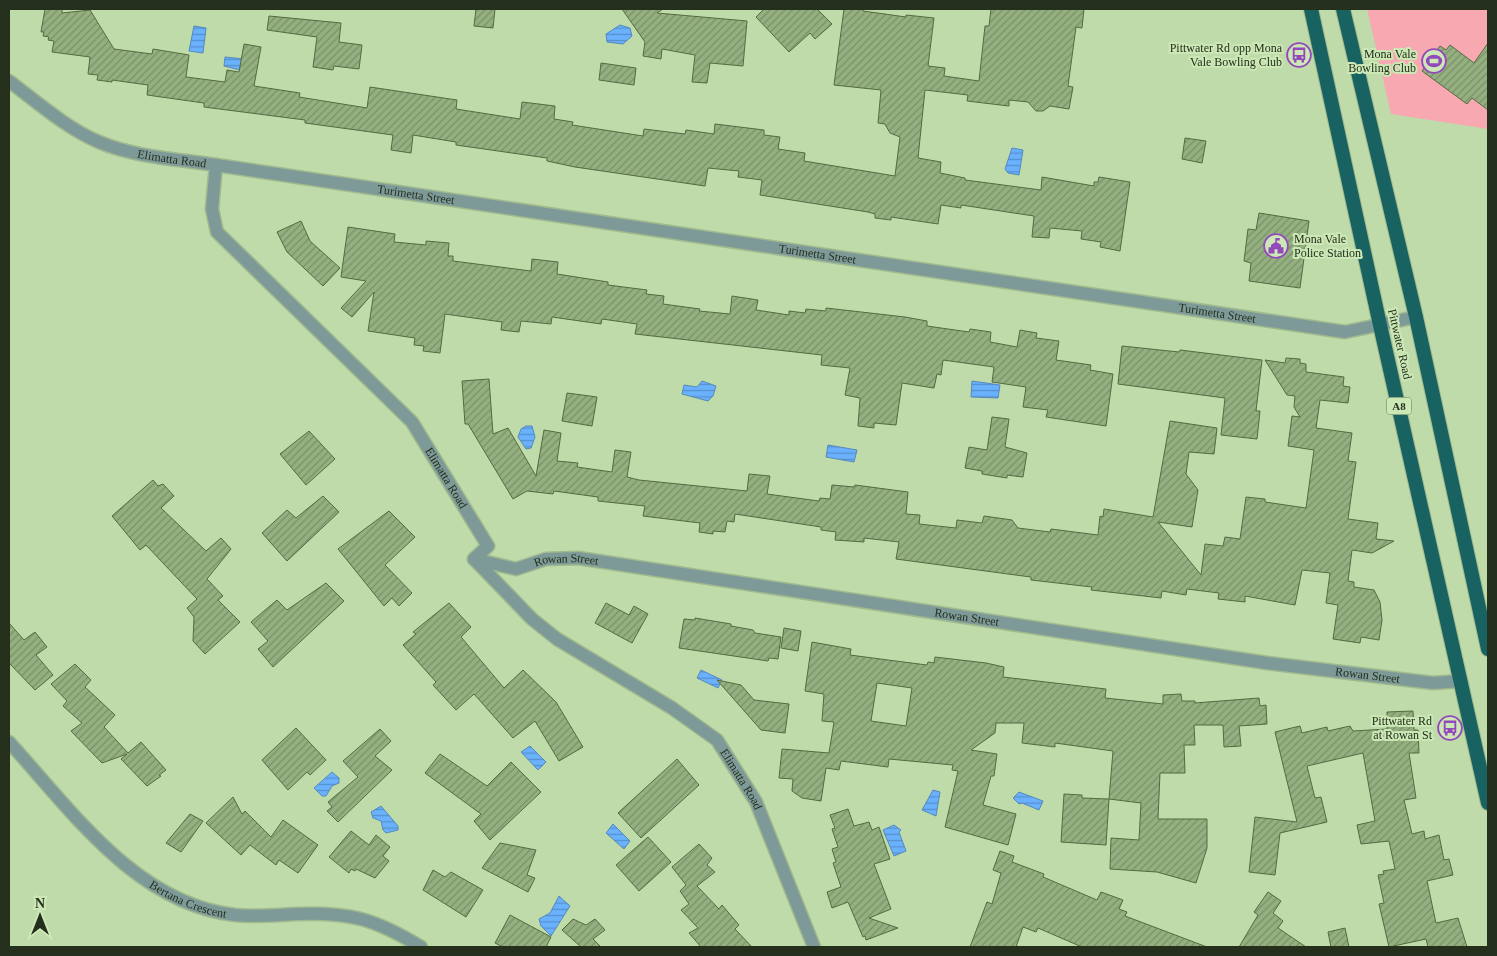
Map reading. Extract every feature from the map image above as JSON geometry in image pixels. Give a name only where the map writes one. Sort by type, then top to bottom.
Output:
[{"type":"highway","name":"Pittwater Road","points":[[1311,9],[1380,326],[1462,681],[1488,803]]},
{"type":"highway","name":"Pittwater Road","points":[[1343,9],[1416,317],[1488,649]]},
{"type":"street","name":"Elimatta Road","points":[[9,81],[80,132],[99,142],[125,150],[216,165],[212,209],[218,232],[412,422],[488,546],[474,559],[532,619],[552,636],[672,708],[717,740],[756,802],[814,947]]},
{"type":"street","name":"Turimetta Street","points":[[216,165],[1345,332],[1416,317]]},
{"type":"street","name":"Rowan Street","points":[[474,559],[516,569],[546,559],[578,558],[1267,663],[1433,683],[1462,681]]},
{"type":"street","name":"Bertana Crescent","points":[[9,742],[89,830],[127,866],[162,892],[183,902],[236,915],[305,914],[351,916],[390,928],[421,947]]},
{"type":"shaded area","name":"Mona Vale Bowling Club","points":[[1367,9],[1488,9],[1488,129],[1391,114]]},
{"type":"water","points":[[620,25],[630,28],[632,36],[623,44],[607,42],[606,34]]},
{"type":"water","points":[[194,26],[206,28],[203,53],[189,51]]},
{"type":"water","points":[[225,57],[254,60],[240,70],[224,66]]},
{"type":"water","points":[[1012,148],[1023,150],[1019,175],[1008,173],[1005,169]]},
{"type":"water","points":[[702,381],[716,386],[713,396],[708,401],[682,394],[684,385],[697,387]]},
{"type":"water","points":[[972,381],[1000,385],[998,398],[971,397]]},
{"type":"water","points":[[526,426],[532,426],[535,437],[531,448],[526,449],[518,437],[521,429]]},
{"type":"water","points":[[828,445],[857,450],[854,462],[826,457]]},
{"type":"water","points":[[701,670],[722,680],[718,688],[697,678]]},
{"type":"water","points":[[530,746],[546,762],[538,770],[521,752]]},
{"type":"water","points":[[332,772],[339,778],[339,783],[332,786],[326,796],[322,796],[314,788]]},
{"type":"water","points":[[933,790],[940,792],[936,816],[922,810]]},
{"type":"water","points":[[1019,792],[1043,801],[1039,810],[1022,803],[1019,804],[1013,798]]},
{"type":"water","points":[[381,806],[398,826],[398,830],[386,833],[383,830],[381,821],[373,818],[371,812]]},
{"type":"water","points":[[613,824],[630,841],[624,849],[606,833]]},
{"type":"water","points":[[894,825],[901,830],[899,832],[906,851],[894,856],[883,830]]},
{"type":"water","points":[[559,896],[570,906],[551,936],[541,926],[539,919],[550,913]]},
{"type":"building","points":[[45,9],[62,9],[62,13],[90,10],[114,49],[152,54],[153,49],[189,55],[186,77],[225,82],[227,70],[239,72],[244,44],[261,47],[254,86],[300,93],[299,97],[367,108],[370,87],[457,100],[456,109],[520,119],[522,102],[555,106],[554,119],[573,122],[572,125],[643,136],[644,129],[685,134],[686,130],[714,134],[715,124],[764,130],[764,135],[780,137],[778,149],[805,153],[804,161],[895,176],[900,137],[890,133],[885,124],[878,123],[881,90],[834,85],[844,9],[863,9],[863,11],[906,17],[906,15],[934,18],[928,66],[945,68],[944,76],[979,81],[985,26],[989,26],[991,9],[1084,9],[1082,28],[1076,27],[1068,86],[1073,87],[1069,109],[1050,106],[1043,111],[1036,111],[1028,102],[1009,100],[1009,106],[967,101],[968,95],[925,90],[918,158],[941,162],[940,173],[965,178],[965,180],[1041,190],[1042,177],[1094,186],[1094,182],[1098,182],[1099,177],[1130,182],[1120,251],[1100,247],[1101,242],[1081,239],[1082,231],[1050,228],[1049,238],[1032,237],[1034,216],[961,205],[961,208],[941,205],[938,224],[891,217],[891,220],[875,218],[875,214],[868,212],[760,195],[762,180],[738,177],[739,171],[708,168],[705,186],[575,167],[547,161],[547,158],[456,145],[456,142],[413,135],[411,153],[391,150],[393,135],[305,123],[305,120],[204,107],[204,103],[147,95],[148,85],[97,80],[98,75],[88,74],[90,57],[52,52],[54,41],[48,40],[49,37],[43,36],[44,32],[41,32]]},
{"type":"building","points":[[476,9],[495,9],[493,28],[474,26]]},
{"type":"building","points":[[622,9],[663,9],[657,13],[747,21],[743,66],[710,63],[707,83],[692,82],[695,55],[662,49],[661,59],[643,56],[645,42]]},
{"type":"building","points":[[764,9],[817,9],[832,24],[815,39],[810,33],[789,52],[756,17]]},
{"type":"building","points":[[269,16],[341,23],[339,42],[362,45],[359,69],[334,66],[333,70],[313,67],[317,37],[267,30]]},
{"type":"building","points":[[1488,43],[1488,110],[1472,98],[1467,104],[1422,71],[1440,46],[1446,50],[1450,45],[1474,63]]},
{"type":"building","points":[[601,63],[636,68],[634,85],[599,80]]},
{"type":"building","points":[[1185,138],[1206,141],[1202,163],[1182,159]]},
{"type":"building","name":"Mona Vale Police Station","points":[[1259,213],[1309,221],[1300,288],[1249,281],[1251,263],[1244,261],[1248,229],[1256,230]]},
{"type":"building","points":[[301,221],[310,241],[340,268],[323,286],[287,252],[277,232]]},
{"type":"building","points":[[348,227],[395,234],[394,242],[426,245],[426,241],[449,243],[448,256],[453,256],[453,261],[531,271],[532,259],[558,262],[557,274],[608,282],[608,285],[647,290],[646,294],[664,296],[663,304],[700,309],[699,311],[730,314],[732,296],[758,300],[756,310],[789,315],[789,311],[805,313],[806,309],[826,311],[826,308],[905,317],[927,321],[927,326],[969,332],[970,329],[991,332],[990,342],[1017,347],[1020,330],[1037,333],[1036,338],[1059,341],[1056,360],[1091,365],[1090,370],[1113,374],[1106,426],[1046,417],[1048,410],[1023,407],[1026,387],[992,382],[994,367],[943,360],[941,375],[937,374],[934,388],[902,383],[896,425],[874,423],[874,428],[858,426],[860,398],[845,395],[850,368],[821,365],[822,355],[635,334],[637,324],[602,319],[601,324],[552,317],[551,324],[521,321],[519,332],[501,330],[502,322],[445,314],[440,353],[423,351],[424,346],[414,345],[415,338],[368,331],[374,292],[352,317],[341,308],[366,281],[341,277]]},
{"type":"building","points":[[1122,346],[1179,352],[1180,350],[1262,360],[1256,411],[1260,411],[1257,439],[1221,435],[1225,398],[1118,384]]},
{"type":"building","points":[[1286,358],[1300,359],[1300,363],[1306,364],[1306,372],[1344,377],[1343,386],[1350,387],[1348,403],[1320,400],[1316,428],[1352,433],[1348,461],[1356,462],[1348,519],[1378,523],[1376,539],[1394,541],[1372,553],[1352,550],[1348,581],[1354,582],[1354,587],[1374,590],[1380,602],[1382,620],[1379,640],[1361,637],[1360,643],[1333,639],[1338,605],[1326,603],[1330,573],[1302,570],[1295,605],[1245,596],[1245,602],[1218,599],[1219,593],[1187,589],[1186,595],[1162,591],[1161,598],[1091,590],[1092,587],[1031,580],[1031,577],[896,559],[899,542],[864,538],[864,542],[835,540],[836,532],[821,530],[821,527],[735,514],[734,522],[727,521],[725,532],[713,531],[713,534],[699,532],[700,523],[643,516],[645,506],[598,501],[598,497],[554,491],[553,494],[527,491],[513,499],[468,424],[465,424],[462,381],[489,379],[493,434],[508,428],[536,476],[544,430],[561,433],[557,461],[578,463],[577,467],[612,472],[615,450],[631,452],[627,477],[639,480],[747,491],[749,474],[770,476],[767,494],[819,501],[820,498],[830,499],[832,485],[854,487],[855,485],[908,492],[906,514],[920,515],[919,524],[956,528],[957,520],[982,523],[984,516],[1012,520],[1018,528],[1050,532],[1051,529],[1098,535],[1100,516],[1103,517],[1104,509],[1153,517],[1170,421],[1217,428],[1214,454],[1189,452],[1186,474],[1198,490],[1192,527],[1158,522],[1201,575],[1205,544],[1223,546],[1225,537],[1240,539],[1246,497],[1306,508],[1314,450],[1288,446],[1292,416],[1300,417],[1294,407],[1295,396],[1287,395],[1265,360],[1285,363]]},
{"type":"building","points":[[567,393],[597,397],[592,426],[562,421]]},
{"type":"building","points":[[992,417],[1009,419],[1005,447],[1027,453],[1023,477],[1007,475],[1007,478],[982,474],[982,471],[965,468],[969,447],[987,450]]},
{"type":"building","points":[[309,431],[335,459],[306,485],[280,454]]},
{"type":"building","points":[[153,480],[158,486],[163,484],[174,496],[161,508],[206,551],[221,538],[231,549],[207,579],[223,596],[218,600],[240,622],[205,654],[193,641],[194,617],[187,608],[197,599],[146,545],[140,550],[112,516]]},
{"type":"building","points":[[323,496],[339,512],[287,561],[262,533],[287,510],[296,518]]},
{"type":"building","points":[[389,511],[415,537],[385,565],[412,593],[399,606],[392,598],[384,606],[338,549]]},
{"type":"building","points":[[326,583],[344,601],[273,667],[258,649],[268,641],[251,622],[277,600],[287,610]]},
{"type":"building","points":[[449,603],[471,627],[461,637],[504,688],[523,670],[556,702],[583,747],[559,761],[535,721],[513,738],[474,694],[456,710],[433,685],[436,682],[403,645],[416,634],[413,632]]},
{"type":"building","points":[[606,603],[629,615],[634,606],[648,614],[632,643],[595,623]]},
{"type":"building","points":[[695,618],[731,624],[731,626],[753,630],[755,633],[781,637],[778,659],[769,658],[768,661],[679,648],[684,619],[695,620]]},
{"type":"building","points":[[9,623],[24,640],[35,632],[47,647],[36,655],[53,675],[35,690],[9,663]]},
{"type":"building","points":[[784,628],[801,631],[798,651],[781,648]]},
{"type":"building","points":[[812,642],[851,649],[850,655],[927,665],[928,662],[934,663],[935,657],[986,663],[1004,667],[1003,677],[1106,689],[1105,698],[1163,704],[1163,695],[1181,694],[1182,701],[1195,701],[1195,703],[1259,698],[1260,706],[1266,705],[1267,724],[1239,726],[1241,746],[1224,747],[1223,725],[1194,725],[1195,745],[1184,745],[1185,773],[1160,773],[1158,819],[1207,819],[1207,848],[1196,883],[1157,872],[1110,869],[1111,838],[1139,840],[1141,803],[1109,799],[1113,751],[1055,743],[1055,747],[1022,743],[1024,723],[996,723],[995,733],[971,750],[997,754],[994,776],[991,776],[983,805],[1016,814],[1008,845],[945,827],[958,771],[952,770],[953,765],[889,759],[888,767],[841,761],[839,770],[826,768],[821,801],[802,798],[792,791],[793,779],[779,778],[782,749],[829,753],[834,722],[822,721],[824,694],[805,691]],"holes":[[[877,683],[912,688],[906,726],[871,721]]]},
{"type":"building","points":[[75,664],[91,680],[85,687],[115,715],[104,727],[128,753],[141,742],[166,770],[147,786],[121,759],[127,754],[102,763],[71,731],[82,723],[63,706],[67,701],[51,684]]},
{"type":"building","points":[[717,680],[741,685],[754,700],[789,704],[785,733],[761,730]]},
{"type":"building","points":[[1413,711],[1414,730],[1418,730],[1419,753],[1409,753],[1416,798],[1404,800],[1412,834],[1424,831],[1425,839],[1439,835],[1444,860],[1449,859],[1453,875],[1427,881],[1436,923],[1458,918],[1467,947],[1428,947],[1426,939],[1389,947],[1379,904],[1384,903],[1378,875],[1384,874],[1383,871],[1395,869],[1389,841],[1361,844],[1357,825],[1375,821],[1363,753],[1307,766],[1315,798],[1321,797],[1327,822],[1280,833],[1275,875],[1249,872],[1255,817],[1297,822],[1275,732],[1300,726],[1302,733],[1327,727],[1328,731],[1350,726],[1353,731],[1387,729],[1387,712]]},
{"type":"building","points":[[296,728],[326,760],[310,775],[307,772],[288,790],[262,760]]},
{"type":"building","points":[[380,729],[391,741],[375,756],[392,770],[338,822],[327,811],[332,807],[328,802],[358,777],[343,761]]},
{"type":"building","points":[[440,754],[487,786],[511,762],[541,792],[490,840],[474,821],[481,814],[425,773]]},
{"type":"building","points":[[677,759],[699,785],[641,838],[618,813]]},
{"type":"building","points":[[1064,794],[1082,795],[1082,798],[1109,799],[1106,845],[1061,842]]},
{"type":"building","points":[[233,797],[242,814],[245,811],[271,837],[283,820],[318,845],[298,873],[279,860],[276,865],[250,845],[241,855],[206,823]]},
{"type":"building","points":[[848,809],[854,826],[869,822],[872,830],[879,827],[890,859],[874,864],[891,909],[869,918],[898,928],[866,940],[848,902],[832,908],[827,892],[841,887],[833,863],[836,862],[832,849],[838,847],[832,829],[835,828],[830,815]]},
{"type":"building","points":[[190,814],[203,821],[181,852],[166,843]]},
{"type":"building","points":[[351,831],[369,845],[376,835],[390,847],[383,856],[389,861],[375,878],[356,869],[355,871],[351,869],[349,873],[329,857]]},
{"type":"building","points":[[648,837],[671,862],[639,891],[616,865]]},
{"type":"building","points":[[500,843],[536,850],[527,875],[535,878],[528,892],[482,868]]},
{"type":"building","points":[[699,844],[712,858],[707,865],[715,872],[697,886],[719,909],[722,905],[739,925],[735,929],[752,947],[701,947],[689,933],[698,928],[681,910],[689,904],[680,891],[686,885],[672,867]]},
{"type":"building","points":[[1000,851],[1014,856],[1012,862],[1044,874],[1043,877],[1097,900],[1101,892],[1123,900],[1119,909],[1127,912],[1125,916],[1207,947],[1082,947],[1038,928],[1036,932],[1023,927],[1016,947],[970,947],[987,902],[992,904],[1001,873],[993,870]]},
{"type":"building","points":[[433,870],[445,877],[451,872],[483,890],[466,917],[423,890]]},
{"type":"building","points":[[1268,892],[1281,901],[1273,913],[1283,921],[1278,928],[1306,947],[1239,947],[1258,915],[1254,912]]},
{"type":"building","points":[[510,915],[551,937],[546,947],[503,947],[495,943]]},
{"type":"building","points":[[573,919],[586,925],[595,919],[605,930],[593,939],[601,947],[581,947],[562,930]]},
{"type":"building","points":[[1345,928],[1349,947],[1331,947],[1328,932]]},
{"type":"place","name":"Pittwater Rd opp Mona Vale Bowling Club","points":[[1299,55]]},
{"type":"place","name":"Mona Vale Bowling Club","points":[[1434,61]]},
{"type":"place","name":"Mona Vale Police Station","points":[[1276,246]]},
{"type":"place","name":"Pittwater Rd at Rowan St","points":[[1450,728]]}]
